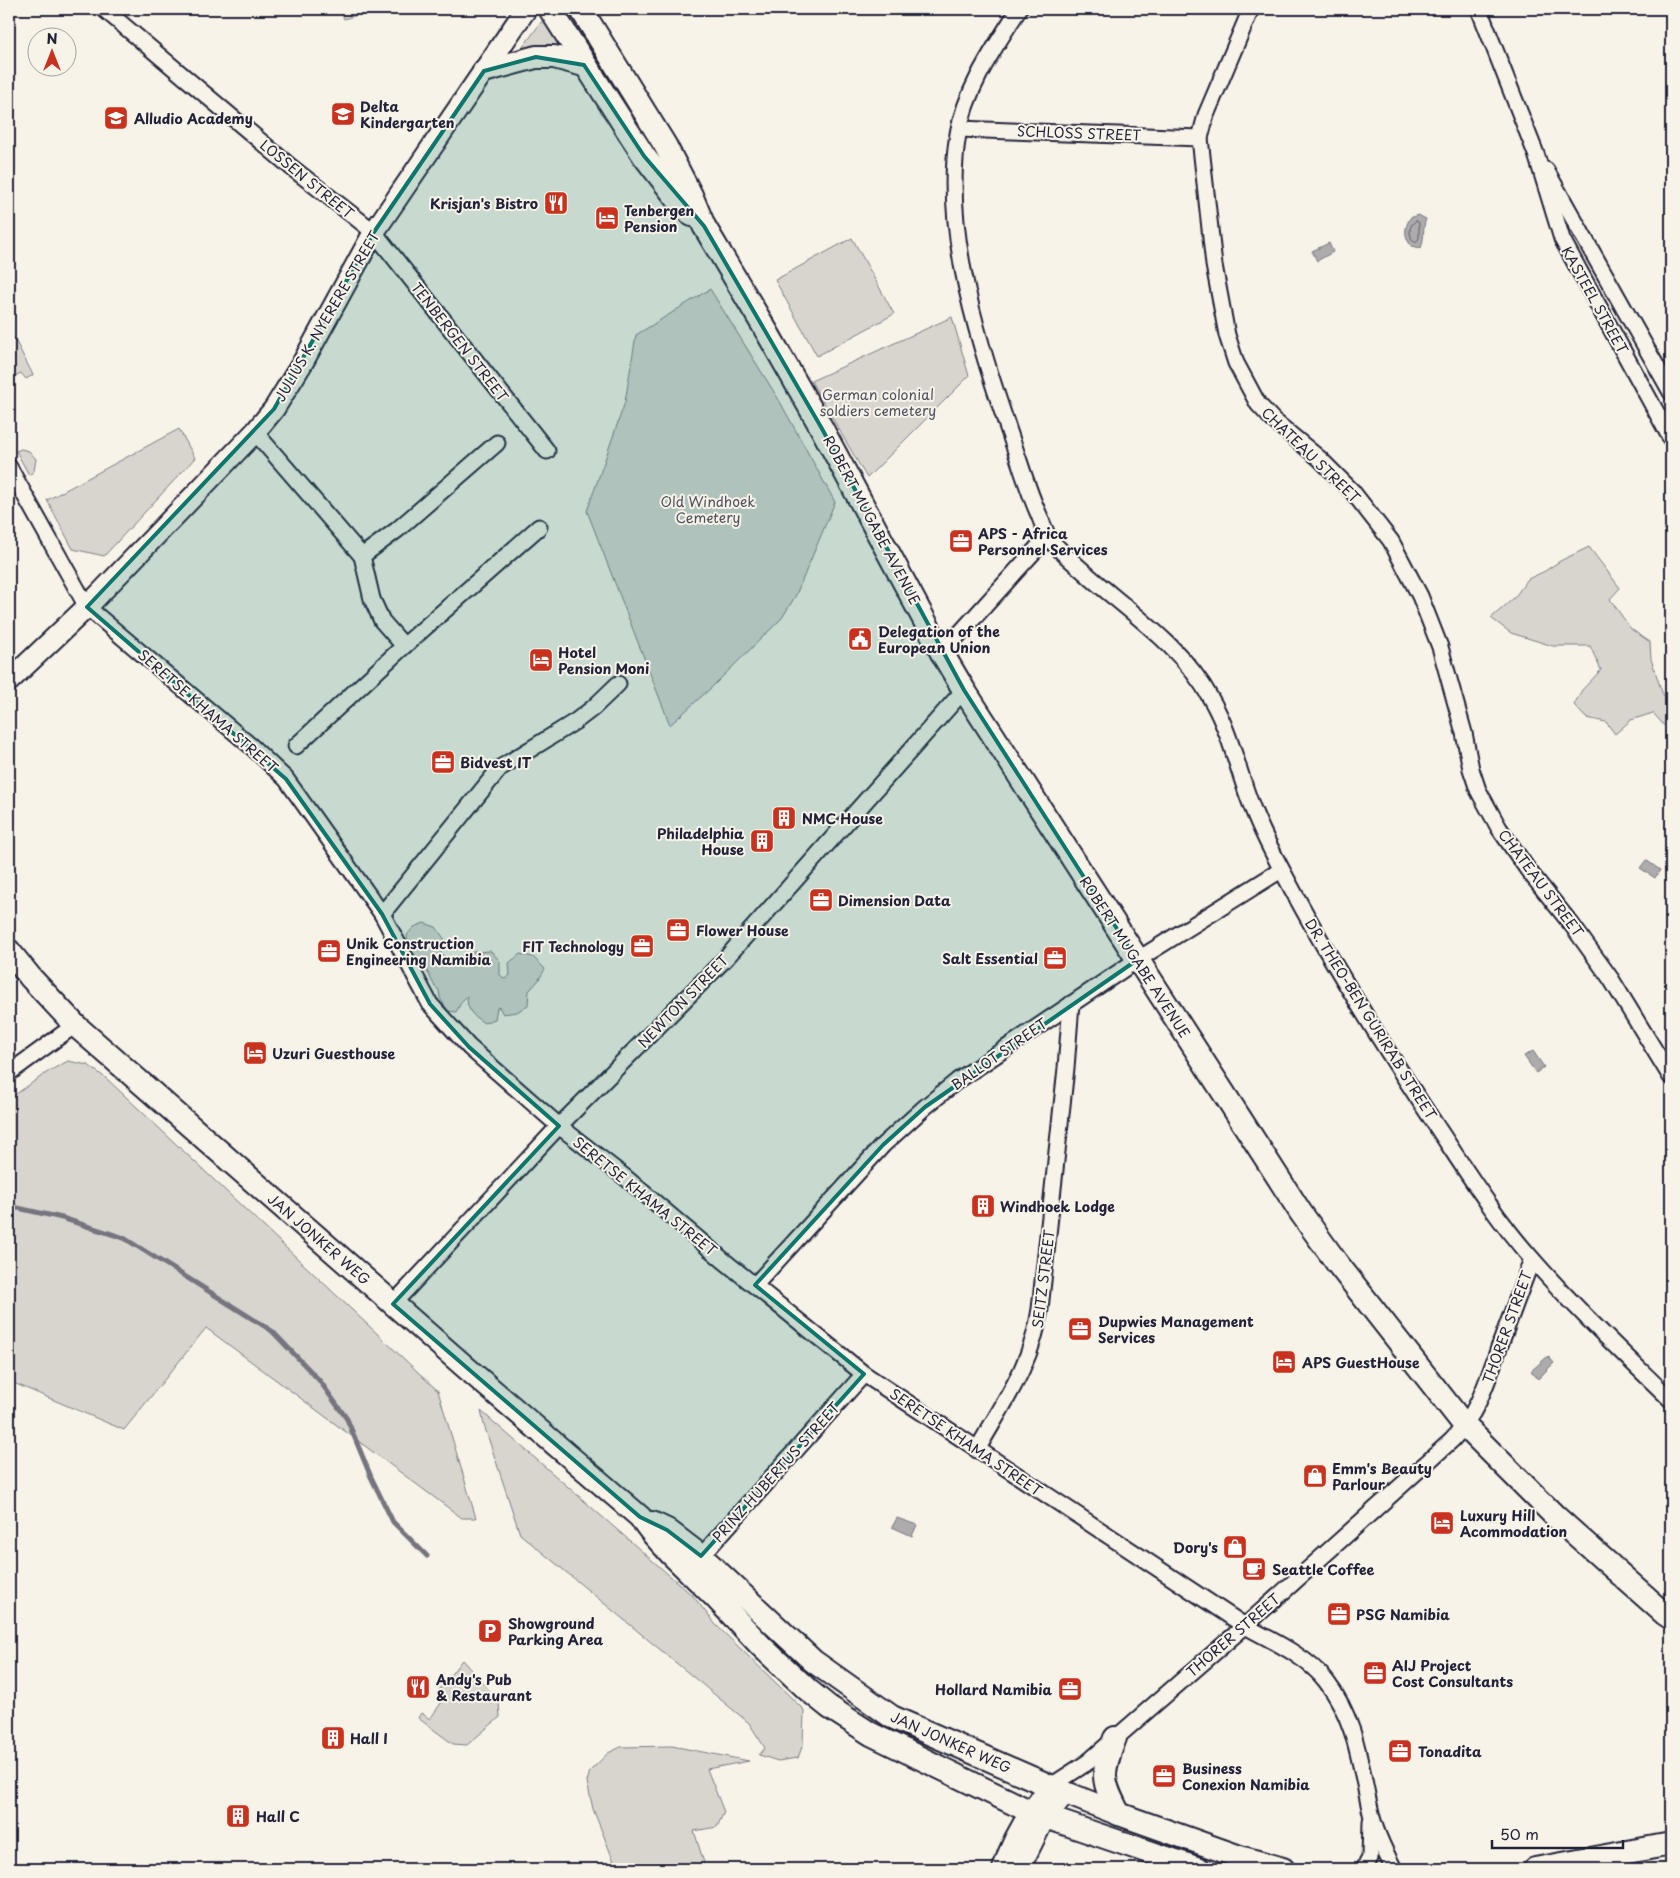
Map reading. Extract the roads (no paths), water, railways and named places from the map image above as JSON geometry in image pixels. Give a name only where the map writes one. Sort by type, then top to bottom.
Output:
[{"type":"main road","name":"ROBERT MUGABE AVENUE","points":[[550,9],[584,65],[644,156],[678,200],[704,226]]},
{"type":"main road","name":"ROBERT MUGABE AVENUE","points":[[582,10],[665,145],[691,195],[704,226],[816,418],[896,564],[942,653],[964,690],[1300,1213],[1465,1426],[1556,1516],[1669,1618]]},
{"type":"main road","points":[[484,71],[536,57],[554,57],[584,65]]},
{"type":"main road","name":"JAN JONKER WEG","points":[[9,951],[31,978],[75,1025],[393,1304],[640,1517],[653,1534],[695,1563],[813,1661],[892,1717],[1119,1814],[1240,1857],[1283,1869]]},
{"type":"main road","name":"JAN JONKER WEG","points":[[695,1563],[718,1599],[761,1646],[829,1707],[871,1734],[1038,1814],[1199,1869]]},
{"type":"main road","points":[[1115,1738],[1105,1765],[1105,1777],[1106,1787],[1119,1814]]},
{"type":"main road","points":[[1535,1869],[1671,1844]]},
{"type":"street","name":"LOSSEN STREET","points":[[104,9],[291,167],[374,232]]},
{"type":"street","name":"JULIUS K. NYERERE STREET","points":[[9,681],[87,607],[256,432],[274,409],[303,362],[374,232],[526,9]]},
{"type":"street","name":"DR. THEO-BEN GURIRAB STREET","points":[[1019,9],[986,64],[969,97],[959,129],[956,152],[955,216],[961,260],[995,392],[1032,500],[1048,536],[1074,563],[1175,651],[1198,677],[1213,702],[1231,743],[1251,803],[1282,870],[1329,957],[1407,1082],[1498,1217],[1532,1259],[1567,1297],[1671,1400]]},
{"type":"street","name":"CHATEAU STREET","points":[[1252,9],[1206,115],[1200,138],[1214,265],[1226,336],[1236,363],[1258,404],[1273,420],[1320,459],[1352,492],[1391,541],[1420,596],[1440,646],[1464,733],[1471,770],[1478,790],[1499,828],[1528,870],[1612,979],[1671,1077]]},
{"type":"street","name":"KASTEEL STREET","points":[[1479,9],[1536,154],[1562,239],[1671,438]]},
{"type":"street","name":"SCHLOSS STREET","points":[[959,129],[1200,138]]},
{"type":"street","name":"KASTEEL STREET","points":[[1536,154],[1671,392]]},
{"type":"street","name":"TENBERGEN STREET","points":[[374,232],[547,451]]},
{"type":"street","points":[[256,432],[362,556],[372,599],[382,621],[404,646]]},
{"type":"street","points":[[362,556],[397,530],[497,443]]},
{"type":"street","name":"SERETSE KHAMA STREET","points":[[9,467],[87,607],[252,746],[286,779],[382,914],[430,1004],[469,1047],[559,1126],[626,1178],[723,1260],[864,1374],[1245,1626],[1302,1658],[1326,1680],[1347,1716],[1362,1766],[1371,1815],[1370,1858],[1364,1869]]},
{"type":"street","points":[[296,746],[404,646],[539,527]]},
{"type":"street","points":[[942,653],[1048,536]]},
{"type":"street","points":[[382,914],[500,768],[576,721],[618,684]]},
{"type":"street","name":"NEWTON STREET","points":[[393,1304],[559,1126],[726,958],[964,690]]},
{"type":"street","name":"BALLOT STREET","points":[[755,1285],[883,1145],[906,1123],[957,1081],[1137,960],[1282,870]]},
{"type":"street","name":"SEITZ STREET","points":[[977,1450],[1022,1370],[1036,1333],[1065,1078],[1071,1004]]},
{"type":"street","points":[[9,1073],[75,1025]]},
{"type":"street","name":"THORER STREET","points":[[1058,1789],[1245,1626],[1452,1440],[1465,1426],[1474,1412],[1483,1390],[1532,1259]]},
{"type":"street","name":"PRINZ HUBERTUS STREET","points":[[695,1563],[864,1374]]},
{"type":"street","points":[[1003,1869],[1008,1854],[1058,1789]]},
{"type":"street","points":[[1019,1869],[1038,1814]]},
{"type":"street","name":"SERETSE KHAMA STREET","points":[[1371,1815],[1394,1869]]},
{"type":"water","points":[[1418,215],[1426,219],[1421,248],[1411,246],[1406,232],[1410,218]]},
{"type":"water","points":[[1329,243],[1333,252],[1317,261],[1312,251]]},
{"type":"water","points":[[1646,860],[1660,870],[1655,878],[1640,868]]},
{"type":"water","points":[[1533,1051],[1544,1067],[1536,1073],[1524,1056]]},
{"type":"water","points":[[1548,1356],[1554,1363],[1538,1379],[1531,1371]]},
{"type":"water","points":[[897,1518],[917,1525],[912,1536],[892,1527]]},
{"type":"waterway","points":[[9,1206],[62,1218],[124,1238],[272,1331],[319,1380],[347,1419],[371,1477],[393,1522],[427,1556]]},
{"type":"place","name":"Delta Kindergarten","points":[[343,114]]},
{"type":"place","name":"Alludio Academy","points":[[116,118]]},
{"type":"place","name":"Krisjan's Bistro","points":[[556,203]]},
{"type":"place","name":"Tenbergen Pension","points":[[607,218]]},
{"type":"place","name":"APS - Africa Personnel Services","points":[[961,541]]},
{"type":"place","name":"Delegation of the European Union","points":[[860,639]]},
{"type":"place","name":"Hotel Pension Moni","points":[[541,660]]},
{"type":"place","name":"Bidvest IT","points":[[443,762]]},
{"type":"place","name":"NMC House","points":[[784,818]]},
{"type":"place","name":"Philadelphia House","points":[[762,841]]},
{"type":"place","name":"Dimension Data","points":[[821,900]]},
{"type":"place","name":"Flower House","points":[[678,930]]},
{"type":"place","name":"FIT Technology","points":[[642,946]]},
{"type":"place","name":"Unik Construction Engineering Namibia","points":[[329,951]]},
{"type":"place","name":"Salt Essential","points":[[1055,958]]},
{"type":"place","name":"Uzuri Guesthouse","points":[[255,1053]]},
{"type":"place","name":"Windhoek Lodge","points":[[983,1206]]},
{"type":"place","name":"Dupwies Management Services","points":[[1080,1329]]},
{"type":"place","name":"APS GuestHouse","points":[[1284,1362]]},
{"type":"place","name":"Emm's Beauty Parlour","points":[[1315,1476]]},
{"type":"place","name":"Luxury Hill Acommodation","points":[[1442,1523]]},
{"type":"place","name":"Dory's","points":[[1235,1547]]},
{"type":"place","name":"Seattle Coffee","points":[[1254,1569]]},
{"type":"place","name":"PSG Namibia","points":[[1339,1614]]},
{"type":"place","name":"Showground Parking Area","points":[[490,1631]]},
{"type":"place","name":"AIJ Project Cost Consultants","points":[[1375,1673]]},
{"type":"place","name":"Andy's Pub & Restaurant","points":[[418,1687]]},
{"type":"place","name":"Hollard Namibia","points":[[1070,1689]]},
{"type":"place","name":"Hall I","points":[[333,1738]]},
{"type":"place","name":"Tonadita","points":[[1400,1751]]},
{"type":"place","name":"Business Conexion Namibia","points":[[1164,1776]]},
{"type":"place","name":"Hall C","points":[[238,1816]]},
{"type":"park label","name":"German colonial soldiers cemetery","points":[[878,402]]},
{"type":"park label","name":"Old Windhoek Cemetery","points":[[708,510]]}]
